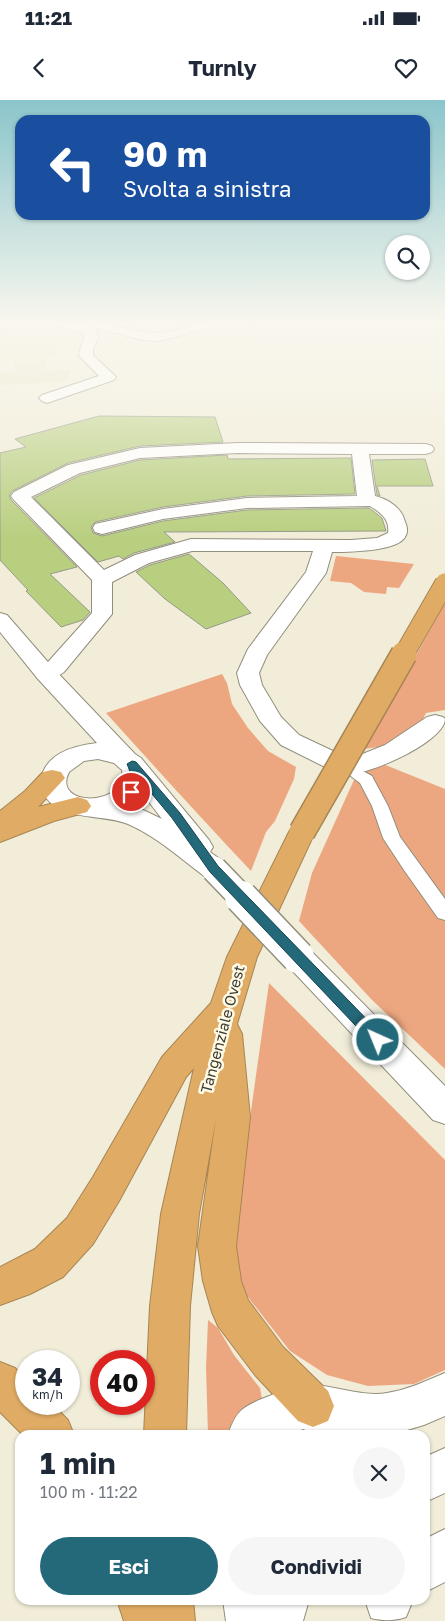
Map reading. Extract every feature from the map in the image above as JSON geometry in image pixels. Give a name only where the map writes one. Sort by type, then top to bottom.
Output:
[{"type":"highway","name":"Tangenziale Ovest","points":[[165,1430],[170,1306],[180,1214],[200,1110],[224,1010],[242,957],[302,832],[445,582]]},
{"type":"highway","points":[[0,825],[34,797],[57,770]]},
{"type":"highway","points":[[0,833],[46,814],[85,807]]},
{"type":"highway","points":[[0,1286],[49,1263],[80,1231],[106,1189],[174,1067],[224,1010]]},
{"type":"highway","points":[[224,1010],[233,1117],[217,1246],[222,1281],[232,1312],[268,1361],[324,1420]]},
{"type":"highway","points":[[0,1383],[48,1430]]},
{"type":"highway","points":[[143,1605],[148,1621]]},
{"type":"highway","points":[[169,1605],[171,1621]]},
{"type":"street","points":[[47,398],[56,395]]},
{"type":"street","points":[[46,674],[56,667],[102,614],[102,579],[20,496],[74,469],[140,453],[238,448],[426,449]]},
{"type":"street","points":[[360,449],[367,501]]},
{"type":"street","points":[[102,528],[163,514],[247,503],[367,501],[374,501],[391,512],[398,527],[397,536],[381,543],[191,545],[142,559],[102,579]]},
{"type":"street","points":[[324,545],[316,573],[256,654],[248,673],[251,685],[272,721],[290,740],[348,768],[372,762],[416,739],[435,722]]},
{"type":"street","points":[[0,619],[46,674],[128,761],[176,816],[214,869],[445,1109]]},
{"type":"street","points":[[68,697],[74,718],[75,732],[73,743],[57,770],[52,787],[57,795],[66,802],[134,816],[159,829],[214,869]]},
{"type":"street","points":[[57,770],[85,752],[112,753],[128,761],[137,773],[136,782],[131,792],[121,800],[108,805],[85,807]]},
{"type":"street","points":[[253,1430],[258,1424],[275,1415],[324,1420],[347,1412],[386,1415],[424,1404],[445,1394]]},
{"type":"street","points":[[430,1478],[445,1470]]},
{"type":"street","points":[[430,1565],[445,1552]]},
{"type":"street","points":[[248,1605],[250,1621]]},
{"type":"street","points":[[279,1621],[284,1605]]},
{"type":"lane","points":[[348,768],[366,780],[380,806],[392,838],[445,913]]},
{"type":"shaded area","points":[[336,556],[414,564],[399,588],[387,587],[386,594],[364,592],[351,583],[330,581]]},
{"type":"shaded area","points":[[445,603],[445,710],[426,713],[421,723],[386,746],[364,749]]},
{"type":"shaded area","points":[[222,674],[227,683],[232,704],[248,728],[268,751],[296,767],[294,779],[275,821],[266,832],[251,871],[106,713]]},
{"type":"shaded area","points":[[383,764],[445,789],[445,1069],[372,1000],[299,921],[312,873],[358,771]]},
{"type":"shaded area","points":[[269,983],[445,1160],[445,1370],[414,1384],[368,1386],[327,1375],[290,1351],[244,1292],[232,1246]]},
{"type":"shaded area","points":[[208,1320],[218,1328],[234,1355],[260,1388],[262,1399],[234,1430],[208,1430],[206,1368]]},
{"type":"building","points":[[99,416],[215,417],[223,442],[140,446],[68,463],[12,491],[9,496],[12,501],[77,567],[50,574],[90,612],[83,620],[61,627],[26,591],[28,590],[0,560],[0,453],[26,447],[15,439]]},
{"type":"building","points":[[227,455],[228,459],[351,458],[355,494],[247,496],[163,507],[95,522],[91,527],[93,533],[102,536],[163,521],[247,510],[369,508],[382,518],[386,531],[164,532],[175,542],[134,553],[123,559],[119,556],[98,562],[34,498],[81,475],[140,460]]},
{"type":"building","points":[[425,459],[433,486],[377,486],[380,496],[377,495],[372,460]]},
{"type":"building","points":[[189,554],[223,583],[251,613],[206,629],[165,599],[136,572],[150,565]]},
{"type":"route","points":[[131,792],[136,782],[137,773],[132,764],[176,816],[214,869],[378,1040]]}]
